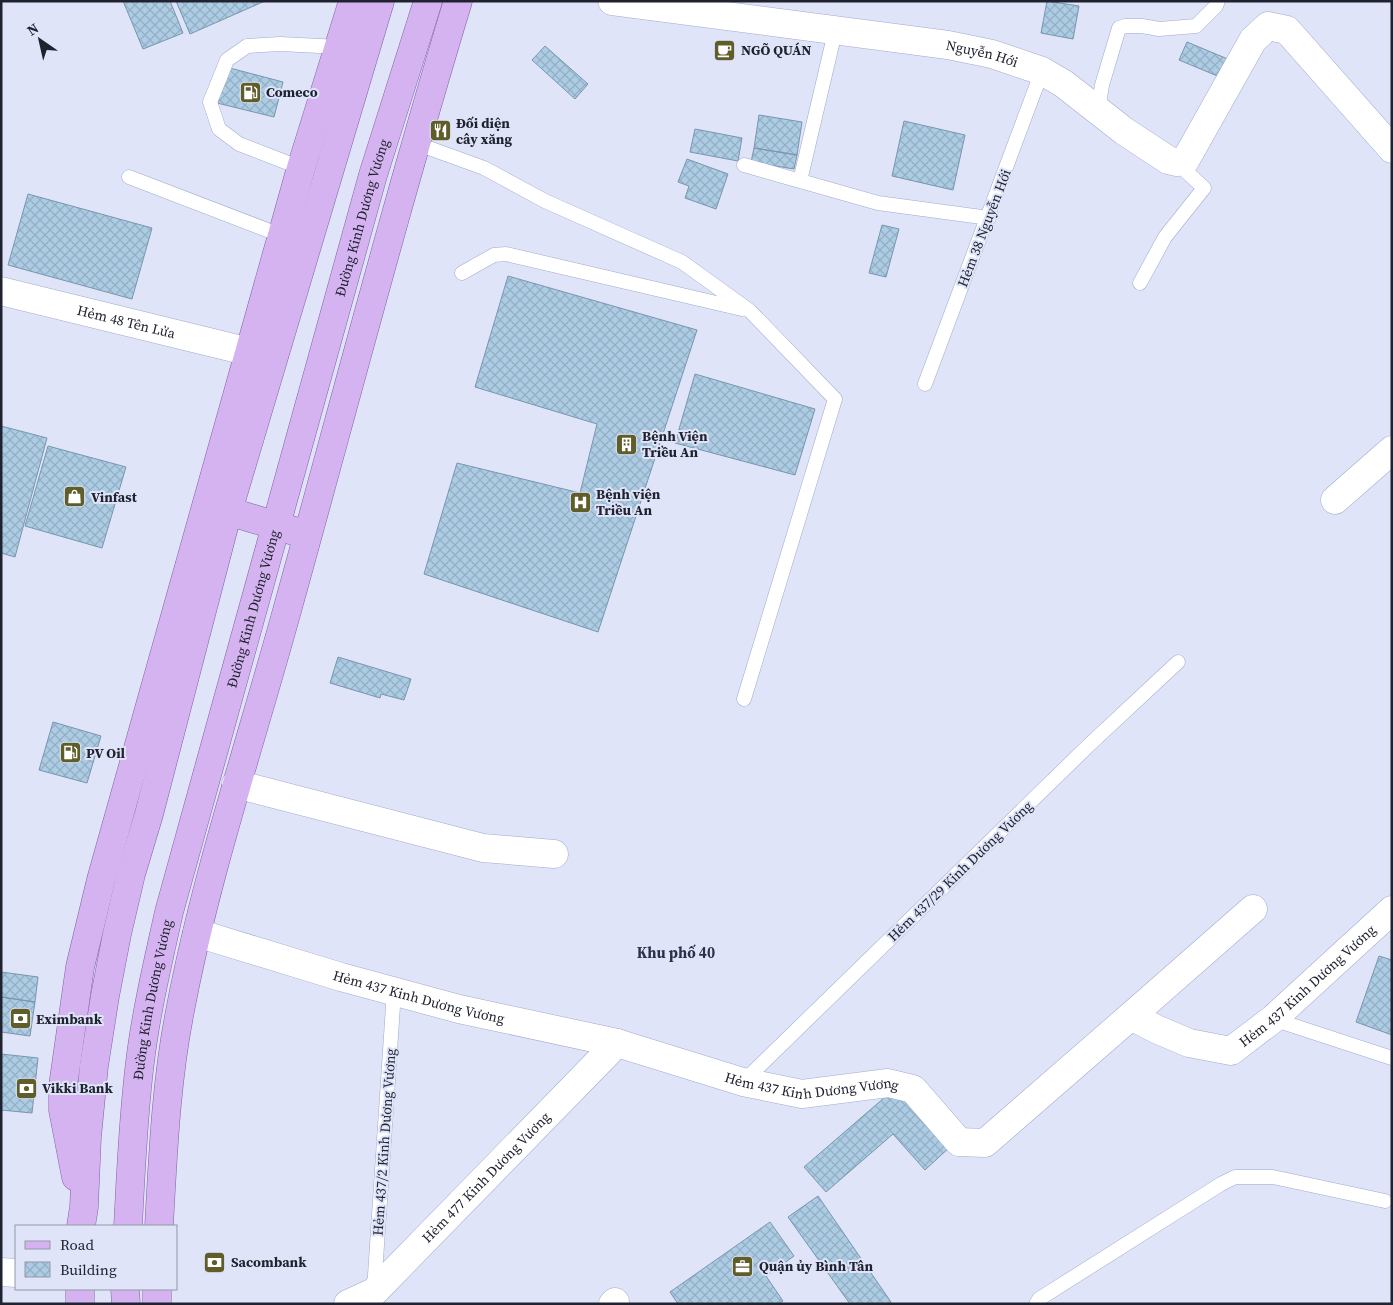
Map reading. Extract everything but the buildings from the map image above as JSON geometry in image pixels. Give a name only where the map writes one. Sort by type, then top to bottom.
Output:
[{"type":"main road","points":[[262,355],[283,236],[301,168],[353,1]]},
{"type":"main road","points":[[82,1217],[94,1066],[105,996],[117,934],[131,874],[149,814],[218,508],[262,355],[380,1]]},
{"type":"main road","name":"Đường Kinh Dương Vương","points":[[128,1225],[133,1126],[140,1061],[160,950],[169,912],[373,175],[428,1]]},
{"type":"main road","name":"Đường Kinh Dương Vương","points":[[159,1225],[166,1114],[179,1014],[207,888],[278,645],[415,143],[458,1]]},
{"type":"main road","points":[[218,508],[308,535]]},
{"type":"main road","points":[[80,1290],[80,1304]]},
{"type":"main road","points":[[125,1290],[126,1304]]},
{"type":"main road","points":[[157,1290],[158,1304]]},
{"type":"street","name":"Nguyễn Hới","points":[[612,1],[835,32],[948,45],[992,54],[1042,72],[1064,84],[1124,131],[1168,160],[1176,162]]},
{"type":"street","points":[[1176,162],[1185,161],[1253,40],[1268,26],[1287,30],[1392,149]]},
{"type":"street","name":"Hẻm 48 Tên Lửa","points":[[1,291],[262,355]]},
{"type":"street","points":[[1335,500],[1392,450]]},
{"type":"street","points":[[236,784],[483,848],[554,854]]},
{"type":"street","points":[[1131,1016],[1253,909]]},
{"type":"street","name":"Hẻm 437 Kinh Dương Vương","points":[[197,933],[341,978],[459,1010],[617,1044],[744,1082],[802,1094],[888,1083],[913,1089],[959,1142],[985,1143],[1131,1016],[1189,1043],[1231,1051],[1273,1019],[1388,919]]},
{"type":"street","name":"Hẻm 477 Kinh Dương Vương","points":[[348,1304],[374,1292],[617,1044]]},
{"type":"street","points":[[1,1272],[15,1273]]},
{"type":"lane","points":[[1098,109],[1102,85],[1119,28],[1142,26],[1159,29],[1196,26],[1216,6],[1218,1]]},
{"type":"lane","points":[[800,181],[835,32]]},
{"type":"lane","points":[[301,168],[239,144],[219,129],[210,102],[227,60],[247,46],[280,44],[340,47]]},
{"type":"lane","name":"Hẻm 38 Nguyễn Hới","points":[[925,384],[1042,72]]},
{"type":"lane","points":[[415,143],[484,168],[545,201],[682,262],[750,311],[835,399],[744,699]]},
{"type":"lane","points":[[1140,284],[1165,237],[1204,188],[1176,162]]},
{"type":"lane","points":[[744,165],[878,203],[988,218]]},
{"type":"lane","points":[[129,177],[283,236]]},
{"type":"lane","points":[[462,273],[494,255],[506,254],[750,311]]},
{"type":"lane","name":"Hẻm 437/29 Kinh Dương Vương","points":[[744,1082],[1089,745],[1178,662]]},
{"type":"lane","name":"Hẻm 437/2 Kinh Dương Vương","points":[[374,1292],[394,991]]},
{"type":"lane","points":[[1273,1019],[1392,1058]]},
{"type":"lane","points":[[1036,1304],[1040,1299],[1236,1176],[1273,1177],[1385,1201]]},
{"type":"place","name":"NGÕ QUÁN","points":[[725,50]]},
{"type":"place","name":"Comeco","points":[[250,92]]},
{"type":"place","name":"Đối diện cây xăng","points":[[440,131]]},
{"type":"place","name":"Bệnh Viện Triều An","points":[[626,444]]},
{"type":"place","name":"Vinfast","points":[[75,497]]},
{"type":"place","name":"Bệnh viện Triều An","points":[[580,502]]},
{"type":"place","name":"PV Oil","points":[[70,753]]},
{"type":"place","name":"Eximbank","points":[[20,1019]]},
{"type":"place","name":"Vikki Bank","points":[[26,1088]]},
{"type":"place","name":"Sacombank","points":[[215,1262]]},
{"type":"place","name":"Quận ủy Bình Tân","points":[[743,1266]]},
{"type":"district","name":"Khu phố 40","points":[[676,953]]}]
